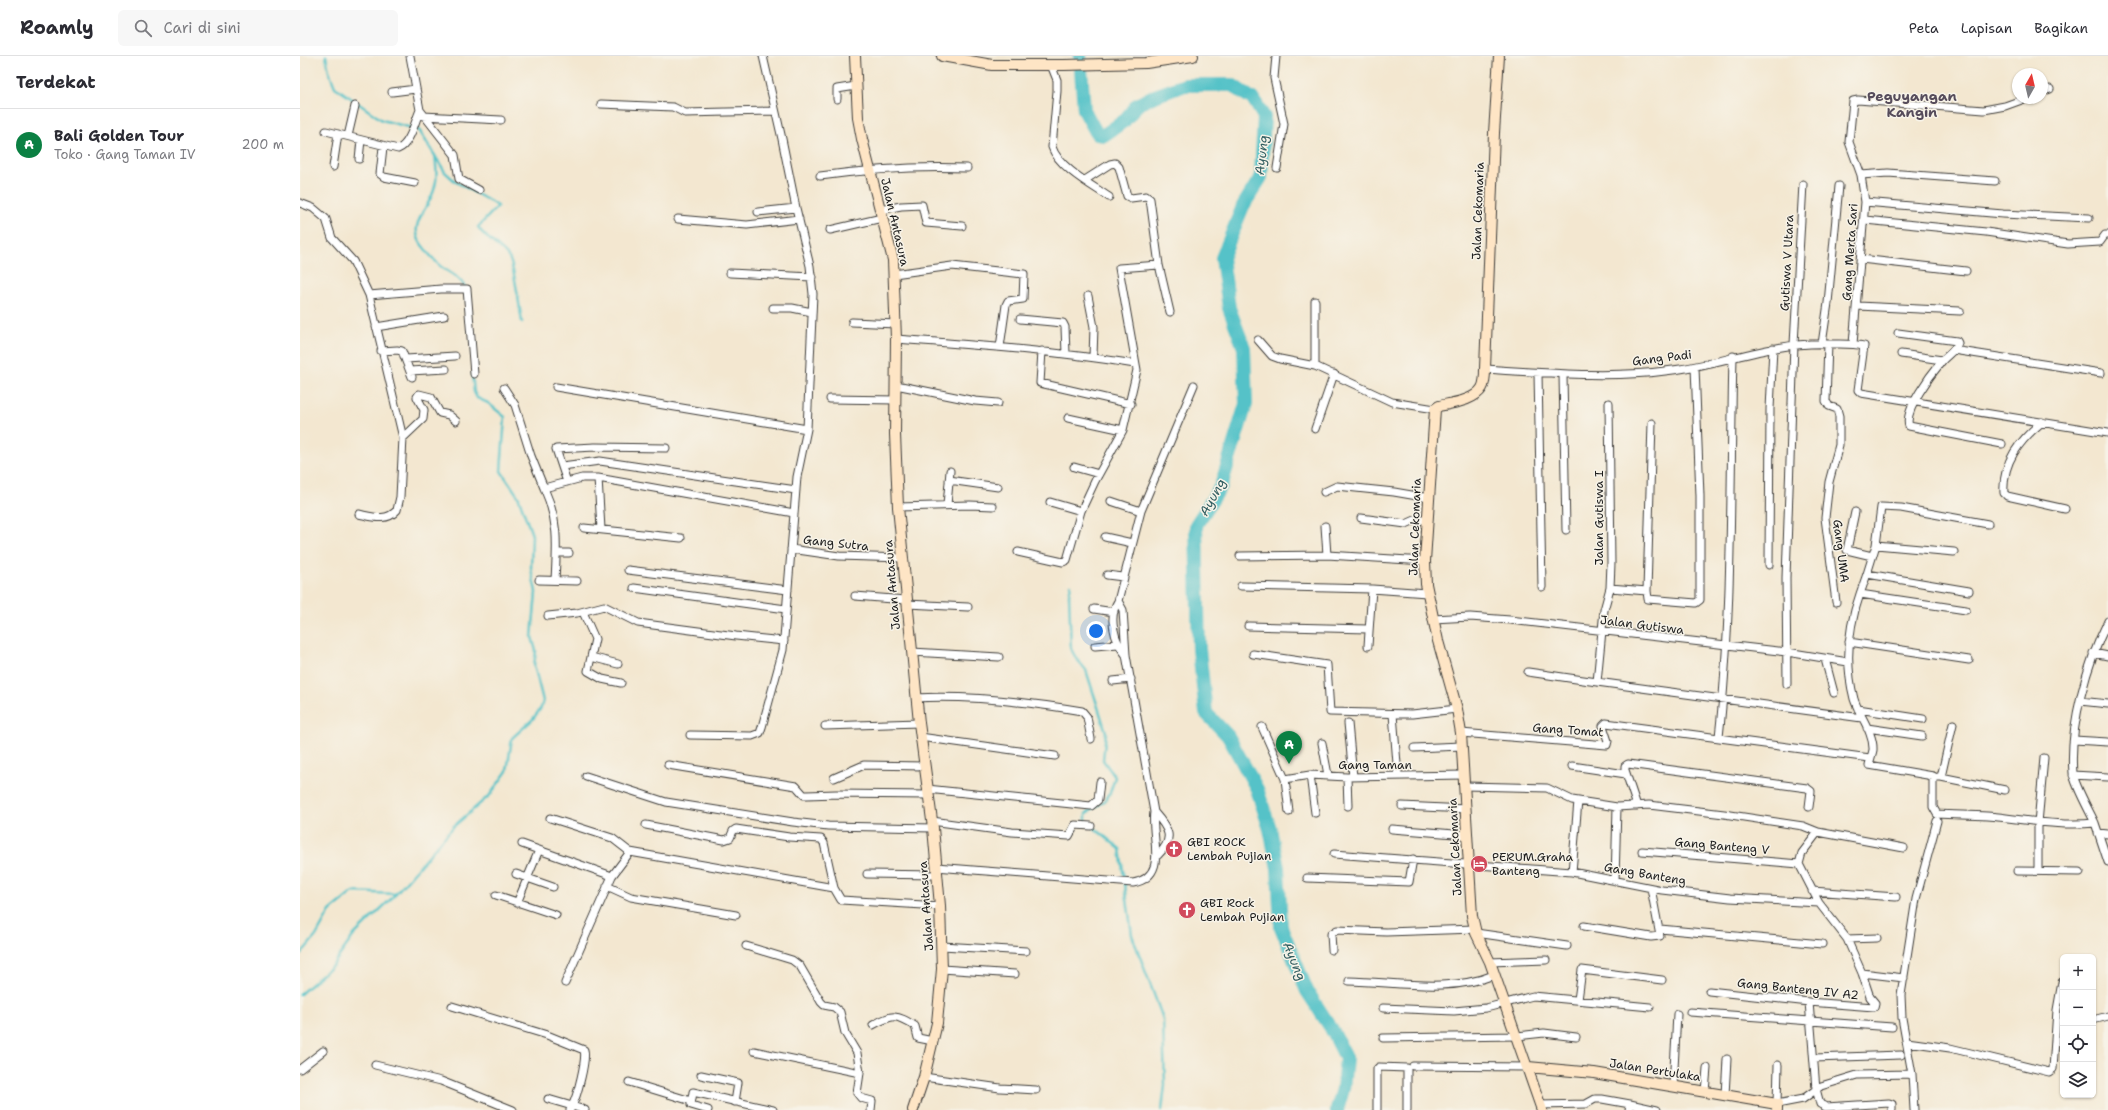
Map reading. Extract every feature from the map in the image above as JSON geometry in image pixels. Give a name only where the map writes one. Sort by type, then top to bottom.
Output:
[{"type":"street","points":[[410,56],[421,113],[454,155],[460,181],[479,190]]},
{"type":"street","points":[[690,735],[752,736],[760,733],[774,692],[784,650],[796,490],[806,429],[812,312],[812,278],[763,56]]},
{"type":"street","name":"Jalan Antasura","points":[[855,56],[858,118],[893,260],[896,324],[898,507],[920,737],[932,825],[940,906],[942,969],[938,1017],[924,1078],[913,1110]]},
{"type":"street","points":[[942,56],[992,65],[1146,63],[1193,56]]},
{"type":"street","points":[[1276,56],[1274,78],[1284,124],[1277,168]]},
{"type":"street","name":"Jalan Cekomaria","points":[[1499,56],[1494,133],[1485,369],[1483,383],[1478,392],[1473,396],[1439,406],[1435,409],[1429,498],[1426,520],[1425,562],[1427,593],[1457,709],[1461,733],[1471,906],[1476,931],[1490,962],[1505,1002],[1541,1108]]},
{"type":"street","points":[[1051,65],[1057,80],[1052,147],[1058,158],[1084,180],[1109,197]]},
{"type":"street","points":[[837,99],[837,89],[856,86]]},
{"type":"street","points":[[392,92],[416,89]]},
{"type":"street","name":"Gang Merta Sari","points":[[1853,344],[1858,306],[1865,220],[1865,202],[1861,175],[1849,142],[1853,101],[1858,100],[1984,110],[2012,103]]},
{"type":"street","points":[[601,104],[673,107],[686,112],[774,111]]},
{"type":"street","points":[[348,136],[355,106]]},
{"type":"street","points":[[326,132],[348,136],[394,150],[402,148],[421,113]]},
{"type":"street","points":[[421,113],[501,120]]},
{"type":"street","points":[[333,167],[338,134]]},
{"type":"street","points":[[359,159],[361,140]]},
{"type":"street","points":[[383,147],[380,174],[384,177],[415,183]]},
{"type":"street","points":[[1084,180],[1110,164],[1116,163],[1119,167],[1127,196],[1131,198],[1148,197],[1152,212],[1159,265],[1170,312]]},
{"type":"street","points":[[820,176],[870,169],[919,166],[967,168]]},
{"type":"street","points":[[1861,175],[1888,173],[1995,181]]},
{"type":"street","name":"Gutiswa V Utara","points":[[1787,684],[1786,578],[1794,344],[1803,184]]},
{"type":"street","points":[[1825,344],[1839,186]]},
{"type":"street","points":[[300,202],[313,208],[326,219],[332,238],[353,261],[369,295],[381,352],[403,438],[400,497],[397,510],[389,516],[383,518],[359,514]]},
{"type":"street","points":[[1865,202],[2003,214],[2089,218]]},
{"type":"street","points":[[830,230],[901,206],[922,205],[926,223],[962,226]]},
{"type":"street","points":[[758,212],[796,208]]},
{"type":"street","points":[[678,219],[743,226],[799,219]]},
{"type":"street","points":[[1865,220],[1986,232],[2068,244],[2100,242],[2105,235],[2108,235]]},
{"type":"street","points":[[1861,259],[1966,271]]},
{"type":"street","points":[[1018,552],[1066,562],[1081,510],[1098,474],[1123,430],[1131,404],[1137,370],[1119,268],[1159,265]]},
{"type":"street","points":[[894,274],[952,266],[1024,274],[1023,299],[1008,301],[1006,305],[1000,346]]},
{"type":"street","points":[[730,274],[812,278]]},
{"type":"street","points":[[369,295],[441,289],[467,289],[474,374]]},
{"type":"street","points":[[1088,296],[1094,327],[1093,357]]},
{"type":"street","points":[[1314,301],[1315,366]]},
{"type":"street","points":[[1858,306],[1960,311]]},
{"type":"street","points":[[773,308],[792,308],[812,312]]},
{"type":"street","points":[[376,327],[444,316]]},
{"type":"street","points":[[1020,319],[1063,323],[1065,327],[1066,354]]},
{"type":"street","points":[[852,322],[896,324]]},
{"type":"street","points":[[1898,333],[1957,341],[1958,345],[1942,360],[1914,402],[1908,421],[1909,426],[2002,444]]},
{"type":"street","points":[[896,339],[1000,346],[1093,357],[1135,364]]},
{"type":"street","points":[[1258,340],[1272,356],[1315,366],[1392,402],[1435,409]]},
{"type":"street","name":"Gang Padi","points":[[1485,369],[1563,375],[1649,373],[1674,370],[1794,344],[1853,344],[1864,346],[1859,392],[1914,402]]},
{"type":"street","name":"Gang UMA","points":[[1825,344],[1826,401],[1830,406],[1837,409],[1839,416],[1838,454],[1829,482],[1824,518],[1836,602]]},
{"type":"street","points":[[1769,565],[1770,409],[1773,348]]},
{"type":"street","points":[[381,352],[400,350],[406,359],[411,374],[446,369]]},
{"type":"street","points":[[1953,350],[2100,373]]},
{"type":"street","points":[[1042,351],[1040,383],[1131,404]]},
{"type":"street","points":[[1901,354],[1942,360]]},
{"type":"street","points":[[406,359],[455,356]]},
{"type":"street","points":[[1733,356],[1731,541],[1727,646],[1719,737],[1870,758]]},
{"type":"street","points":[[1652,423],[1648,599],[1696,603],[1700,600],[1700,496],[1695,367]]},
{"type":"street","points":[[1538,373],[1542,587]]},
{"type":"street","points":[[1315,429],[1334,374]]},
{"type":"street","points":[[1563,375],[1566,530]]},
{"type":"street","points":[[896,384],[974,401],[998,403]]},
{"type":"street","points":[[1126,655],[1118,644],[1115,632],[1114,612],[1141,511],[1194,385]]},
{"type":"street","points":[[556,387],[806,429]]},
{"type":"street","points":[[504,388],[515,405],[531,456],[554,513],[557,553],[555,580]]},
{"type":"street","points":[[403,438],[423,419],[424,410],[417,397],[419,394],[431,397],[440,413],[449,416],[456,421]]},
{"type":"street","points":[[830,399],[896,400]]},
{"type":"street","points":[[1914,402],[2108,433]]},
{"type":"street","name":"Jalan Gutiswa I","points":[[1597,682],[1604,610],[1610,588],[1609,403]]},
{"type":"street","points":[[1068,418],[1123,430]]},
{"type":"street","points":[[2042,422],[2025,436],[2016,447],[2009,465],[2004,493],[2007,496],[2065,509]]},
{"type":"street","points":[[567,482],[556,450],[595,446],[666,448]]},
{"type":"street","points":[[562,466],[600,461],[796,490]]},
{"type":"street","points":[[1074,467],[1098,474]]},
{"type":"street","points":[[947,505],[950,470]]},
{"type":"street","points":[[544,488],[582,478],[598,478],[794,513]]},
{"type":"street","points":[[598,478],[601,529]]},
{"type":"street","points":[[949,480],[998,487]]},
{"type":"street","points":[[1324,492],[1337,486],[1394,492],[1429,498]]},
{"type":"street","points":[[1112,501],[1141,511]]},
{"type":"street","points":[[1050,502],[1081,510]]},
{"type":"street","points":[[898,507],[947,505],[993,506]]},
{"type":"street","points":[[1988,524],[1884,506],[1880,509],[1881,521],[1876,545],[1860,594],[1849,642],[1848,662],[1854,698],[1867,728],[1873,747],[1870,758],[1870,766],[1941,777],[2004,790]]},
{"type":"street","points":[[1855,512],[1847,550],[1872,556]]},
{"type":"street","points":[[1361,518],[1406,524],[1416,520],[1426,520]]},
{"type":"street","points":[[1325,526],[1327,555]]},
{"type":"street","points":[[584,528],[681,538]]},
{"type":"street","points":[[1105,537],[1132,543]]},
{"type":"street","points":[[1876,545],[1954,552]]},
{"type":"street","name":"Gang Sutra","points":[[791,549],[839,556],[903,558]]},
{"type":"street","points":[[557,553],[569,553]]},
{"type":"street","points":[[1240,556],[1327,555],[1425,562]]},
{"type":"street","points":[[628,570],[788,590]]},
{"type":"street","points":[[1867,574],[1969,591]]},
{"type":"street","points":[[1107,575],[1123,578]]},
{"type":"street","points":[[539,580],[577,582]]},
{"type":"street","points":[[1241,586],[1372,589],[1427,593]]},
{"type":"street","points":[[634,588],[786,609]]},
{"type":"street","points":[[1610,588],[1647,591]]},
{"type":"street","points":[[1368,646],[1372,589]]},
{"type":"street","points":[[1860,594],[1966,610]]},
{"type":"street","points":[[855,596],[968,607]]},
{"type":"street","points":[[867,874],[937,871],[1132,883],[1139,882],[1149,875],[1158,855],[1153,825],[1154,812],[1126,655],[1122,610],[1118,601]]},
{"type":"street","points":[[548,616],[583,612],[604,606],[638,623],[784,641]]},
{"type":"street","points":[[1094,609],[1114,612]]},
{"type":"street","points":[[583,612],[595,639],[588,668],[589,673],[602,679],[621,683]]},
{"type":"street","name":"Jalan Gutiswa","points":[[1433,620],[1484,618],[1787,652],[1848,662]]},
{"type":"street","points":[[2108,621],[2106,631],[2093,653],[2080,701],[2074,740],[2073,775],[2095,823],[2108,862]]},
{"type":"street","points":[[1248,626],[1368,629]]},
{"type":"street","points":[[1849,642],[1969,660]]},
{"type":"street","points":[[1095,646],[1118,644]]},
{"type":"street","points":[[912,652],[999,657]]},
{"type":"street","points":[[2093,653],[2108,656]]},
{"type":"street","points":[[1253,654],[1327,666],[1330,712],[1393,714],[1426,713],[1457,709]]},
{"type":"street","points":[[591,657],[618,664]]},
{"type":"street","points":[[1825,659],[1834,693]]},
{"type":"street","points":[[1528,672],[1862,718]]},
{"type":"street","points":[[1113,681],[1131,679]]},
{"type":"street","points":[[916,698],[963,697],[1082,710],[1087,717],[1091,739]]},
{"type":"street","points":[[2080,701],[2108,704]]},
{"type":"street","points":[[1858,709],[1923,719]]},
{"type":"street","points":[[1393,714],[1398,776]]},
{"type":"street","points":[[825,726],[919,723]]},
{"type":"street","points":[[1348,723],[1350,777],[1348,806]]},
{"type":"street","name":"Gang Tomat","points":[[1461,733],[1606,745],[1608,743],[1603,726],[1606,723],[1719,737]]},
{"type":"street","points":[[1941,777],[1953,724]]},
{"type":"street","points":[[1262,728],[1285,779],[1289,812]]},
{"type":"street","points":[[1867,728],[1922,736]]},
{"type":"street","points":[[920,737],[1055,756]]},
{"type":"street","points":[[2074,740],[2108,742]]},
{"type":"street","points":[[1322,743],[1328,775]]},
{"type":"street","points":[[1414,748],[1462,746]]},
{"type":"street","points":[[2038,871],[2038,823],[2044,758]]},
{"type":"street","points":[[1637,806],[1626,774],[1625,766],[1628,764],[1807,788],[1811,791],[1810,807]]},
{"type":"street","points":[[668,765],[796,786],[804,795],[928,792],[1092,806],[1098,800],[1100,782]]},
{"type":"street","points":[[834,778],[864,766],[924,766]]},
{"type":"street","points":[[1572,766],[1626,774]]},
{"type":"street","points":[[1310,775],[1315,814]]},
{"type":"street","name":"Gang Taman","points":[[1285,779],[1310,775],[1350,777],[1464,775]]},
{"type":"street","points":[[2073,775],[2108,777]]},
{"type":"street","points":[[586,776],[666,802],[792,822],[828,826],[932,825],[1068,836],[1074,825],[1091,826]]},
{"type":"street","points":[[1933,776],[1933,807],[1937,814],[1988,816],[2038,823],[2068,825],[2095,823]]},
{"type":"street","points":[[1465,786],[1547,788],[1578,801],[1617,807],[1649,805],[1732,815],[1803,826],[1818,832],[1904,848]]},
{"type":"street","points":[[1572,872],[1578,801]]},
{"type":"street","points":[[1402,806],[1466,809]]},
{"type":"street","points":[[1615,881],[1617,807]]},
{"type":"street","points":[[1154,812],[1165,824],[1168,841],[1167,846],[1158,855]]},
{"type":"street","points":[[550,818],[612,838],[630,852],[834,888]]},
{"type":"street","points":[[1914,1110],[1912,1074],[1901,1004],[1916,899],[1937,821]]},
{"type":"street","points":[[646,825],[724,840],[730,838],[733,831],[736,829],[789,837],[821,839],[824,843],[834,888],[842,901],[940,906]]},
{"type":"street","points":[[1392,829],[1467,834]]},
{"type":"street","points":[[1818,832],[1800,856],[1799,864],[1819,903],[1846,939],[1862,973],[1904,978]]},
{"type":"street","points":[[2098,834],[2108,834]]},
{"type":"street","points":[[522,844],[612,876]]},
{"type":"street","points":[[517,903],[539,850]]},
{"type":"street","name":"Gang Banteng V","points":[[1642,851],[1799,864]]},
{"type":"street","points":[[565,983],[607,886],[612,876],[630,852]]},
{"type":"street","name":"Gang Banteng","points":[[1334,854],[1572,872],[1651,888],[1730,898],[1819,903]]},
{"type":"street","points":[[1307,878],[1409,882],[1414,859]]},
{"type":"street","points":[[2017,871],[2080,872]]},
{"type":"street","points":[[516,874],[553,887]]},
{"type":"street","points":[[607,886],[631,897],[736,915]]},
{"type":"street","points":[[1584,926],[1654,937],[1660,935],[1651,888]]},
{"type":"street","points":[[1812,891],[1896,897]]},
{"type":"street","points":[[496,895],[556,916]]},
{"type":"street","points":[[1660,929],[1822,944]]},
{"type":"street","points":[[1332,950],[1331,934],[1337,930],[1386,932],[1476,931],[1567,946]]},
{"type":"street","points":[[1846,939],[1877,938]]},
{"type":"street","points":[[746,946],[792,960],[800,966],[820,1002],[824,1005],[834,1007],[840,1012],[845,1032],[858,1053],[860,1073],[857,1093],[861,1098],[872,1101],[871,1110]]},
{"type":"street","points":[[942,946],[1026,951]]},
{"type":"street","points":[[1490,962],[1546,960]]},
{"type":"street","points":[[942,969],[1015,974]]},
{"type":"street","points":[[1578,1000],[1582,970],[1662,980]]},
{"type":"street","name":"Gang Banteng IV A2","points":[[1709,990],[1872,1008],[1874,1003],[1870,997],[1862,973]]},
{"type":"street","points":[[1349,981],[1453,984],[1470,982],[1494,975]]},
{"type":"street","points":[[1383,1008],[1454,1011],[1486,1008],[1533,996],[1650,1006]]},
{"type":"street","points":[[1809,1002],[1818,1101],[1826,1107],[1892,1104],[1892,1110]]},
{"type":"street","points":[[452,1006],[547,1035],[584,1050],[585,1057],[579,1091],[571,1108]]},
{"type":"street","points":[[1907,1042],[1950,1048],[2049,1072],[2053,1068],[2060,1011]]},
{"type":"street","points":[[1690,1012],[1892,1027]]},
{"type":"street","points":[[1673,1087],[1677,1014]]},
{"type":"street","points":[[873,1025],[891,1015],[899,1016],[915,1026],[918,1038],[933,1042]]},
{"type":"street","points":[[2096,1019],[2108,1016]]},
{"type":"street","points":[[1383,1038],[1517,1036],[1544,1033],[1576,1037]]},
{"type":"street","points":[[300,1069],[323,1051]]},
{"type":"street","points":[[754,1051],[860,1073]]},
{"type":"street","points":[[1814,1058],[1901,1055]]},
{"type":"street","points":[[1725,1095],[1727,1058]]},
{"type":"street","points":[[375,1065],[441,1081],[513,1110]]},
{"type":"street","points":[[1777,1107],[1778,1065]]},
{"type":"street","points":[[1413,1066],[1528,1067]]},
{"type":"street","points":[[1377,1110],[1377,1069],[1379,1067],[1407,1068],[1407,1110]]},
{"type":"street","name":"Jalan Pertulaka","points":[[1528,1067],[1594,1073],[1725,1095],[1777,1107],[1803,1099],[1816,1089],[1857,1075],[1912,1074]]},
{"type":"street","points":[[1705,1092],[1707,1068]]},
{"type":"street","points":[[701,1075],[738,1083],[735,1102]]},
{"type":"street","points":[[924,1078],[1000,1088],[1036,1090]]},
{"type":"street","points":[[629,1082],[691,1101]]},
{"type":"street","points":[[708,1110],[691,1105],[695,1092],[773,1110]]},
{"type":"street","points":[[548,1099],[571,1108],[584,1110]]},
{"type":"street","points":[[1541,1108],[1586,1104],[1598,1099],[1630,1107],[1657,1110]]},
{"type":"waterway","points":[[326,56],[329,72],[335,87],[382,120],[419,130],[445,172],[456,182],[498,206],[478,227],[485,236],[506,254],[511,262],[522,322]]},
{"type":"waterway","name":"Ayung","points":[[1080,56],[1084,110],[1097,134],[1104,135],[1124,121],[1137,105],[1152,97],[1185,85],[1232,85],[1254,100],[1264,117],[1261,177],[1243,206],[1222,258],[1229,308],[1244,348],[1246,404],[1221,486],[1196,525],[1199,649],[1206,713],[1228,736],[1257,789],[1270,829],[1278,868],[1281,927],[1307,991],[1331,1028],[1346,1058],[1343,1089],[1337,1110]]},
{"type":"waterway","points":[[435,155],[436,182],[433,194],[418,222],[418,237],[424,248],[438,264],[457,277],[465,287]]},
{"type":"waterway","points":[[300,994],[333,965],[354,935],[390,900],[454,826],[490,795],[507,771],[512,738],[532,720],[541,708],[543,701],[534,665],[536,651],[532,637],[536,592],[531,569],[532,535],[518,496],[501,471],[505,417],[488,403],[477,398],[474,392],[472,374]]},
{"type":"waterway","points":[[1071,585],[1069,594],[1071,649],[1086,670],[1106,732],[1103,760],[1115,777],[1107,798],[1086,814],[1086,821],[1120,849],[1132,935],[1163,1019],[1165,1085],[1162,1110]]},
{"type":"waterway","points":[[300,955],[316,936],[330,911],[353,892],[395,894]]},
{"type":"place","name":"Bali Golden Tour","points":[[1289,764]]},
{"type":"place","name":"GBI ROCK Lembah Pujian","points":[[1174,849]]},
{"type":"place","name":"PERUM.Graha Banteng","points":[[1479,864]]},
{"type":"place","name":"GBI Rock Lembah Pujian","points":[[1187,910]]},
{"type":"district","name":"Peguyangan Kangin","points":[[1912,104]]}]
